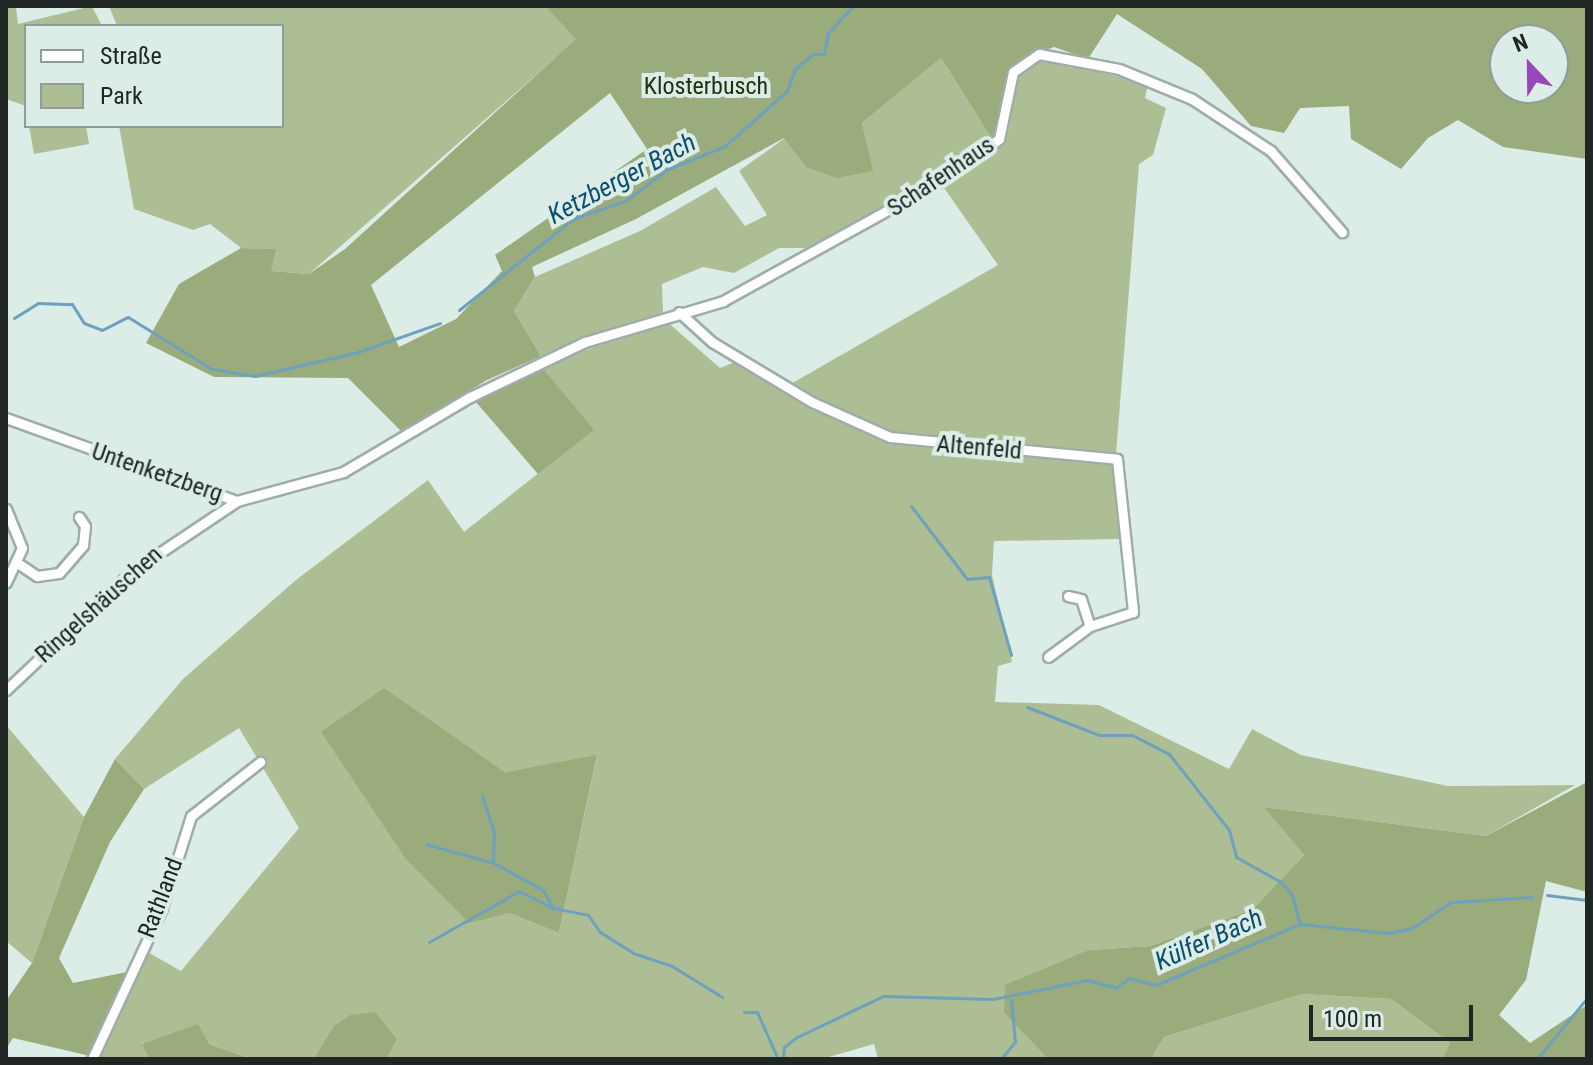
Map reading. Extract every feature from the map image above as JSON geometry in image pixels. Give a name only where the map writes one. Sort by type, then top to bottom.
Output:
[{"type":"street","name":"Schafenhaus","points":[[635,324],[723,301],[852,235],[994,144],[1006,129],[1013,72],[1039,54],[1119,69],[1192,99],[1271,151],[1342,232]]},
{"type":"street","name":"Altenfeld","points":[[679,312],[712,342],[812,402],[890,437],[1117,459],[1133,612],[1090,626],[1048,657]]},
{"type":"street","name":"Untenketzberg","points":[[6,418],[237,501],[343,472],[511,375],[635,324]]},
{"type":"street","name":"Ringelshäuschen","points":[[6,690],[131,572],[237,501]]},
{"type":"street","points":[[6,509],[20,536],[19,564],[6,583]]},
{"type":"street","points":[[19,564],[37,576],[59,573],[83,545],[85,526],[79,517]]},
{"type":"street","points":[[1068,596],[1081,599],[1090,626]]},
{"type":"street","name":"Rathland","points":[[92,1059],[162,908],[191,816],[260,762]]},
{"type":"green space","points":[[6,6],[16,6],[18,24],[92,6],[101,24],[24,24],[24,105],[6,99]]},
{"type":"green space","points":[[109,6],[545,6],[577,39],[309,274],[270,271],[275,249],[241,248],[210,224],[193,230],[134,209],[119,128],[284,128],[284,24],[116,24]]},
{"type":"green space","name":"Klosterbusch","points":[[545,6],[1587,6],[1587,159],[1503,147],[1458,120],[1428,138],[1401,169],[1351,139],[1349,106],[1300,108],[1284,133],[1251,126],[1202,69],[1117,14],[1088,59],[1054,47],[1024,57],[1012,69],[997,135],[990,136],[941,58],[862,123],[873,171],[837,178],[806,167],[784,138],[636,219],[532,267],[535,277],[514,311],[541,356],[487,380],[402,432],[348,378],[214,377],[146,343],[179,284],[241,248],[276,249],[271,271],[309,274],[345,249],[576,39]],"holes":[[[610,93],[647,149],[495,255],[502,271],[456,319],[399,347],[371,285]]]},
{"type":"green space","points":[[1039,57],[1148,84],[1145,98],[1166,108],[1153,155],[1139,164],[1115,467],[1120,539],[994,541],[992,575],[1012,662],[998,666],[995,702],[1099,705],[1229,769],[1252,729],[1301,755],[1448,786],[1575,785],[1486,836],[1265,807],[1304,855],[1253,909],[1150,946],[1089,950],[1004,1013],[1048,1059],[878,1059],[874,1044],[822,1059],[387,1059],[397,1039],[314,1059],[252,1059],[209,1044],[142,1043],[149,1059],[97,1059],[144,950],[181,971],[299,828],[239,728],[144,789],[115,759],[183,679],[296,580],[428,480],[464,532],[593,430],[542,367],[665,320],[720,368],[735,362],[782,389],[998,265],[942,185],[1001,142],[1009,130],[1016,72]],"holes":[[[384,689],[505,772],[597,756],[559,933],[509,913]]]},
{"type":"green space","points":[[941,58],[990,136],[997,135],[991,141],[848,231],[809,248],[779,248],[734,273],[703,267],[662,284],[663,312],[541,356],[514,311],[535,277],[640,231],[716,187],[745,226],[767,215],[739,171],[785,138],[806,167],[872,170],[862,123]]},
{"type":"green space","points":[[29,128],[86,128],[89,144],[34,154]]},
{"type":"green space","points":[[542,367],[594,430],[538,474],[475,401]]},
{"type":"green space","points":[[384,688],[505,772],[597,755],[559,933],[509,913],[469,923],[405,858],[321,732]]},
{"type":"green space","points":[[6,725],[84,817],[32,963],[6,941]]},
{"type":"green space","points":[[115,759],[144,789],[110,842],[59,958],[73,983],[127,972],[90,1056],[13,1038],[6,1049],[6,1001],[32,963],[84,817]]},
{"type":"green space","points":[[1587,782],[1587,892],[1546,881],[1526,980],[1499,1015],[1530,1043],[1587,1005],[1587,1059],[1443,1059],[1450,1043],[1391,999],[1302,994],[1164,1037],[1151,1059],[1048,1059],[1004,1013],[1005,985],[1089,950],[1150,946],[1253,909],[1304,855],[1264,807],[1486,836]]},
{"type":"green space","points":[[1302,994],[1391,999],[1450,1043],[1548,1059],[1151,1059],[1164,1037]]},
{"type":"green space","points":[[375,1012],[397,1039],[387,1059],[314,1059],[334,1026],[350,1015]]},
{"type":"green space","points":[[198,1024],[209,1044],[252,1059],[149,1059],[142,1044]]},
{"type":"waterway","name":"Ketzberger Bach","points":[[459,310],[573,219],[627,200],[666,170],[725,146],[787,91],[795,69],[813,54],[824,54],[828,33],[853,6]]},
{"type":"waterway","name":"Ketzberger Bach","points":[[14,318],[38,303],[72,304],[84,323],[102,330],[128,317],[212,369],[255,376],[355,353],[440,323]]},
{"type":"waterway","points":[[911,506],[967,579],[989,577],[1011,655]]},
{"type":"waterway","points":[[1027,707],[1099,735],[1132,735],[1169,754],[1229,830],[1236,857],[1281,882],[1292,895],[1300,924],[1389,933],[1412,928],[1451,902],[1532,897]]},
{"type":"waterway","points":[[482,796],[494,832],[493,862]]},
{"type":"waterway","points":[[426,844],[494,863],[543,890],[553,908],[588,915],[600,932],[633,953],[672,966],[722,997]]},
{"type":"waterway","points":[[429,942],[519,891],[553,908]]},
{"type":"waterway","points":[[1547,895],[1587,900]]},
{"type":"waterway","name":"Külfer Bach","points":[[783,1059],[784,1047],[797,1037],[883,996],[993,999],[1087,980],[1116,988],[1129,978],[1156,985],[1300,924]]},
{"type":"waterway","points":[[1537,1059],[1587,998]]},
{"type":"waterway","points":[[1001,1059],[1015,1042],[1011,1000]]},
{"type":"waterway","points":[[744,1012],[757,1012],[778,1059]]}]
